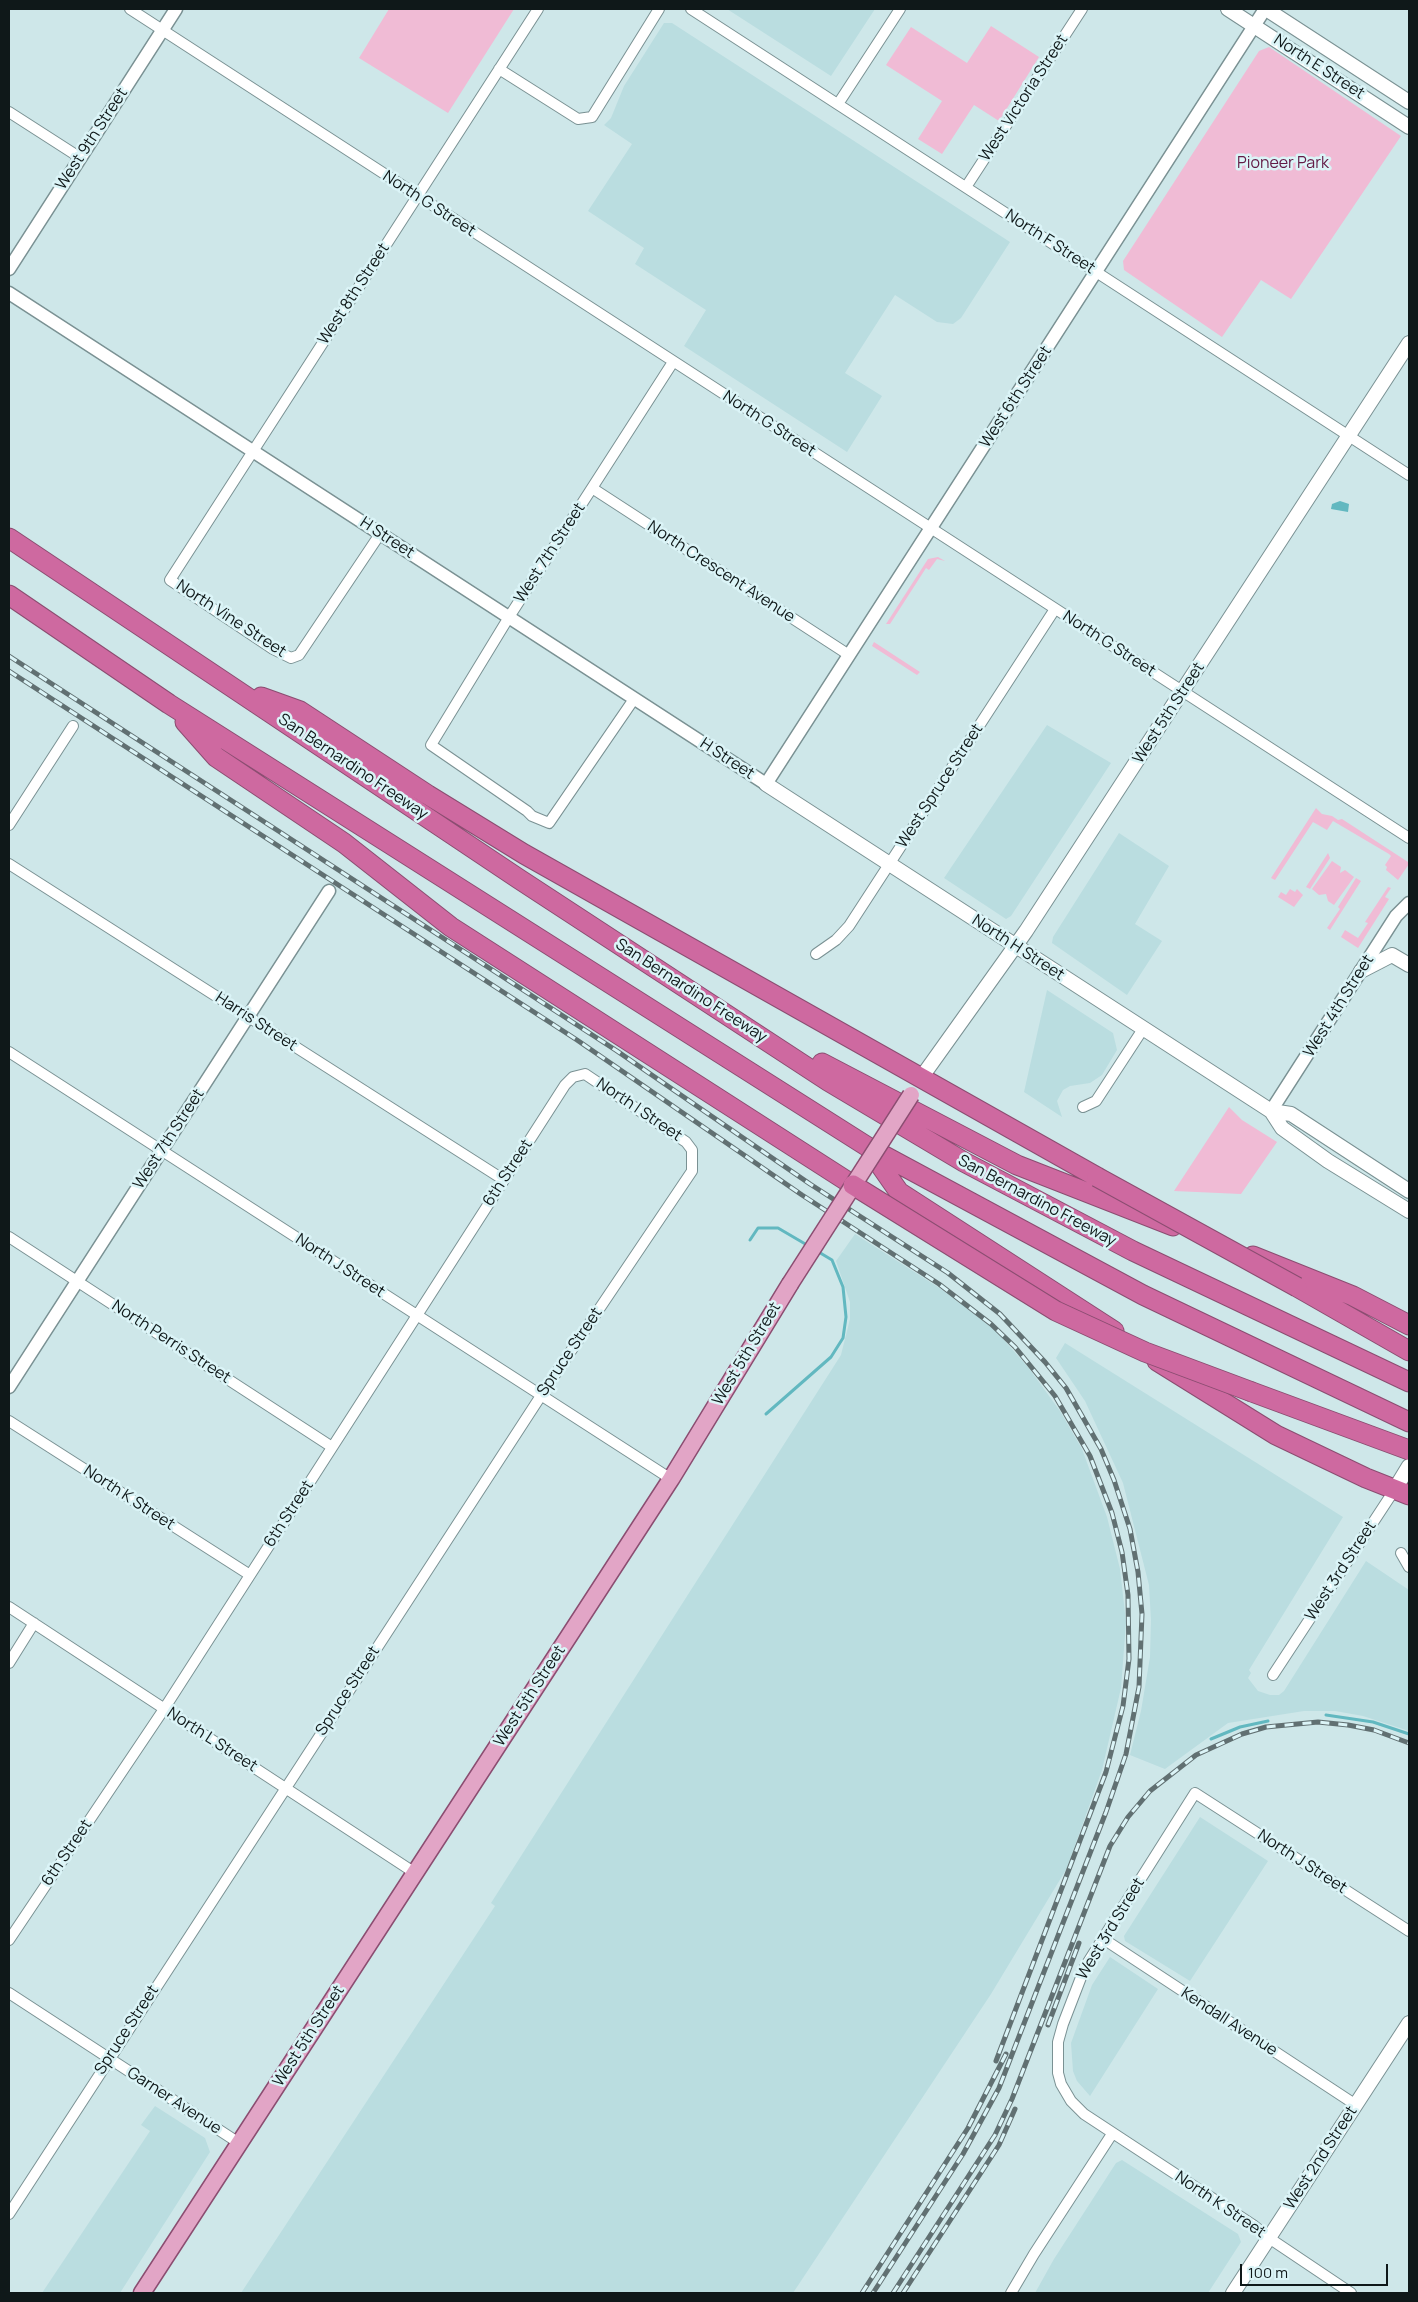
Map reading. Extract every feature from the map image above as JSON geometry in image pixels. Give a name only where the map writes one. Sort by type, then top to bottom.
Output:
[{"type":"highway","name":"San Bernardino Freeway","points":[[9,538],[828,1081],[964,1162],[1133,1251],[1409,1382]]},
{"type":"highway","name":"San Bernardino Freeway","points":[[9,595],[169,704],[868,1147],[1143,1295],[1406,1420]]},
{"type":"highway","points":[[234,687],[300,711],[428,795],[524,854],[917,1086],[1409,1351]]},
{"type":"highway","points":[[169,704],[216,757],[344,843],[458,932],[715,1099],[1056,1311],[1146,1352],[1409,1450]]},
{"type":"highway","points":[[677,982],[840,1073],[1017,1165],[1301,1274],[1409,1325]]},
{"type":"highway","points":[[868,1147],[899,1192],[1206,1393],[1276,1435],[1402,1492]]},
{"type":"main road","name":"North E Street","points":[[1228,9],[1409,127]]},
{"type":"main road","name":"North E Street","points":[[1265,9],[1409,102]]},
{"type":"main road","name":"West 5th Street","points":[[142,2293],[671,1480],[790,1284],[917,1086],[1016,946],[1183,693],[1409,343]]},
{"type":"main road","name":"North H Street","points":[[766,784],[1271,1111],[1291,1114],[1409,1191]]},
{"type":"main road","points":[[1361,971],[1392,955],[1409,965]]},
{"type":"main road","name":"North H Street","points":[[1271,1111],[1282,1128],[1328,1161],[1409,1211]]},
{"type":"main road","name":"West 3rd Street","points":[[1402,1492],[1409,1466]]},
{"type":"main road","name":"West 2nd Street","points":[[1233,2293],[1409,2023]]},
{"type":"street","name":"North G Street","points":[[130,9],[1409,838]]},
{"type":"street","name":"West 9th Street","points":[[9,269],[79,157],[176,9]]},
{"type":"street","name":"West 8th Street","points":[[170,580],[538,9]]},
{"type":"street","points":[[499,69],[578,120],[592,117],[659,9]]},
{"type":"street","name":"North F Street","points":[[691,9],[1409,475]]},
{"type":"street","points":[[838,104],[900,9]]},
{"type":"street","name":"West Victoria Street","points":[[966,187],[1082,9]]},
{"type":"street","name":"West 6th Street","points":[[766,784],[1265,9]]},
{"type":"street","points":[[9,112],[79,157]]},
{"type":"street","name":"H Street","points":[[9,293],[766,784]]},
{"type":"street","name":"West 7th Street","points":[[634,699],[549,823],[532,816],[431,745],[509,617],[673,362]]},
{"type":"street","name":"North Crescent Avenue","points":[[592,488],[849,655]]},
{"type":"street","name":"North Vine Street","points":[[170,580],[272,649],[291,658],[299,655],[380,534]]},
{"type":"street","name":"West Spruce Street","points":[[816,954],[836,940],[849,926],[1055,609]]},
{"type":"street","points":[[9,825],[73,726]]},
{"type":"street","name":"Harris Street","points":[[9,864],[504,1180]]},
{"type":"street","name":"West 7th Street","points":[[9,1387],[329,891]]},
{"type":"street","name":"West 4th Street","points":[[1271,1111],[1396,916],[1409,903]]},
{"type":"street","points":[[1083,1107],[1096,1101],[1143,1029]]},
{"type":"street","name":"North J Street","points":[[9,1052],[671,1480]]},
{"type":"street","name":"North I Street","points":[[565,1085],[573,1077],[585,1074],[686,1142],[692,1150],[692,1171]]},
{"type":"street","name":"6th Street","points":[[9,1940],[164,1708],[565,1085]]},
{"type":"street","name":"Spruce Street","points":[[9,2214],[541,1396],[692,1171]]},
{"type":"street","name":"North Perris Street","points":[[9,1238],[332,1447]]},
{"type":"street","name":"North K Street","points":[[9,1421],[250,1575]]},
{"type":"street","name":"West 3rd Street","points":[[1273,1675],[1402,1492]]},
{"type":"street","points":[[1401,1553],[1409,1567]]},
{"type":"street","name":"North L Street","points":[[9,1607],[415,1873]]},
{"type":"street","points":[[9,1663],[34,1623]]},
{"type":"street","name":"North J Street","points":[[1195,1793],[1409,1931]]},
{"type":"street","name":"West 3rd Street","points":[[1112,2134],[1084,2114],[1071,2101],[1061,2084],[1058,2073],[1058,2042],[1062,2024],[1085,1967],[1195,1793]]},
{"type":"street","name":"Kendall Avenue","points":[[1102,1938],[1356,2105]]},
{"type":"street","name":"Garner Avenue","points":[[9,1993],[239,2143]]},
{"type":"street","points":[[1011,2293],[1112,2134]]},
{"type":"street","name":"North K Street","points":[[1112,2134],[1253,2225],[1269,2238],[1351,2293]]},
{"type":"shaded area","points":[[727,9],[875,9],[831,76]]},
{"type":"shaded area","points":[[664,23],[672,23],[1010,242],[961,318],[953,324],[937,322],[895,295],[845,373],[882,396],[847,452],[684,346],[706,310],[635,264],[644,248],[588,211],[632,144],[604,125],[611,118],[624,86]]},
{"type":"shaded area","points":[[1047,725],[1111,763],[1011,916],[1006,919],[944,878]]},
{"type":"shaded area","points":[[1119,833],[1169,866],[1135,924],[1162,941],[1127,995],[1052,943],[1053,937]]},
{"type":"shaded area","points":[[1047,990],[1113,1033],[1117,1050],[1102,1075],[1090,1083],[1070,1086],[1063,1090],[1057,1101],[1062,1117],[1024,1092]]},
{"type":"shaded area","points":[[855,1234],[941,1289],[994,1329],[1028,1367],[1060,1411],[1082,1449],[1107,1517],[1120,1569],[1126,1622],[1121,1688],[1102,1770],[1067,1868],[991,1994],[793,2293],[241,2293],[495,1906],[491,1903],[841,1355],[850,1319],[850,1302],[836,1261]]},
{"type":"shaded area","points":[[1065,1343],[1343,1517],[1249,1670],[1251,1673],[1248,1678],[1258,1691],[1270,1695],[1279,1695],[1284,1691],[1366,1561],[1409,1590],[1409,1731],[1363,1716],[1335,1711],[1304,1711],[1228,1723],[1165,1769],[1130,1755],[1141,1711],[1150,1657],[1151,1620],[1149,1585],[1123,1483],[1085,1401],[1056,1358]]},
{"type":"shaded area","points":[[1200,1817],[1268,1861],[1190,1981],[1125,1941],[1124,1936]]},
{"type":"shaded area","points":[[1110,1957],[1158,1989],[1090,2096],[1077,2081],[1073,2071],[1071,2043],[1092,1985]]},
{"type":"shaded area","points":[[155,2106],[205,2138],[210,2152],[120,2293],[42,2293],[150,2131],[141,2125]]},
{"type":"shaded area","points":[[1122,2160],[1238,2234],[1241,2242],[1208,2293],[1035,2293],[1054,2259],[1116,2163]]},
{"type":"green space","points":[[389,9],[514,9],[448,113],[359,58]]},
{"type":"green space","points":[[991,26],[1039,57],[999,121],[974,105],[942,154],[918,139],[942,101],[886,65],[911,27],[967,63]]},
{"type":"green space","name":"Pioneer Park","points":[[1269,47],[1401,136],[1291,299],[1261,280],[1222,337],[1124,270],[1123,261],[1259,51]]},
{"type":"green space","points":[[938,557],[945,561],[937,559],[929,570],[926,568],[890,624],[886,624],[928,559]]},
{"type":"green space","points":[[874,642],[920,672],[917,675],[872,646]]},
{"type":"green space","points":[[1316,808],[1322,814],[1332,816],[1338,820],[1342,819],[1408,862],[1409,864],[1398,880],[1386,870],[1387,867],[1385,865],[1391,856],[1389,854],[1333,821],[1327,830],[1313,822],[1275,880],[1271,878]]},
{"type":"green space","points":[[1328,853],[1330,858],[1310,889],[1306,887]]},
{"type":"green space","points":[[1332,861],[1341,867],[1340,873],[1345,870],[1354,877],[1334,905],[1328,901],[1326,894],[1319,895],[1312,889]]},
{"type":"green space","points":[[1356,878],[1361,881],[1330,930],[1327,928],[1340,909],[1338,907]]},
{"type":"green space","points":[[1388,887],[1391,888],[1385,897],[1389,899],[1358,948],[1341,937],[1345,930],[1358,938],[1368,923],[1365,922]]},
{"type":"green space","points":[[1290,889],[1295,892],[1297,889],[1303,895],[1294,907],[1278,897],[1281,892],[1286,895]]},
{"type":"green space","points":[[1229,1107],[1242,1120],[1277,1142],[1241,1194],[1174,1191]]},
{"type":"water","points":[[1340,501],[1349,504],[1348,512],[1331,509],[1332,504]]},
{"type":"waterway","points":[[750,1240],[758,1228],[778,1228],[807,1245]]},
{"type":"waterway","points":[[766,1414],[831,1357],[843,1338],[846,1317],[843,1287],[832,1260],[817,1251]]},
{"type":"waterway","points":[[1326,1715],[1373,1722],[1409,1734]]},
{"type":"waterway","points":[[1211,1739],[1240,1727],[1268,1721]]},
{"type":"railway","points":[[9,656],[617,1051],[810,1184],[948,1273],[1000,1314],[1045,1362],[1066,1388],[1101,1449],[1114,1480],[1130,1529],[1138,1572],[1142,1614],[1139,1687],[1126,1754],[1106,1812],[999,2088],[963,2154],[873,2293]]},
{"type":"railway","points":[[9,671],[577,1040],[802,1195],[939,1284],[991,1324],[1015,1347],[1055,1396],[1090,1456],[1112,1513],[1122,1552],[1128,1595],[1129,1659],[1123,1706],[1106,1772],[996,2061]]},
{"type":"railway","points":[[893,2293],[995,2135],[1012,2099],[1110,1846],[1128,1817],[1150,1791],[1196,1755],[1242,1734],[1266,1727],[1318,1722],[1348,1725],[1374,1730],[1409,1743]]},
{"type":"railway","points":[[1048,2025],[1079,1943]]},
{"type":"railway","points":[[862,2293],[968,2128],[1006,2054]]},
{"type":"railway","points":[[903,2293],[999,2145],[1015,2109]]}]
